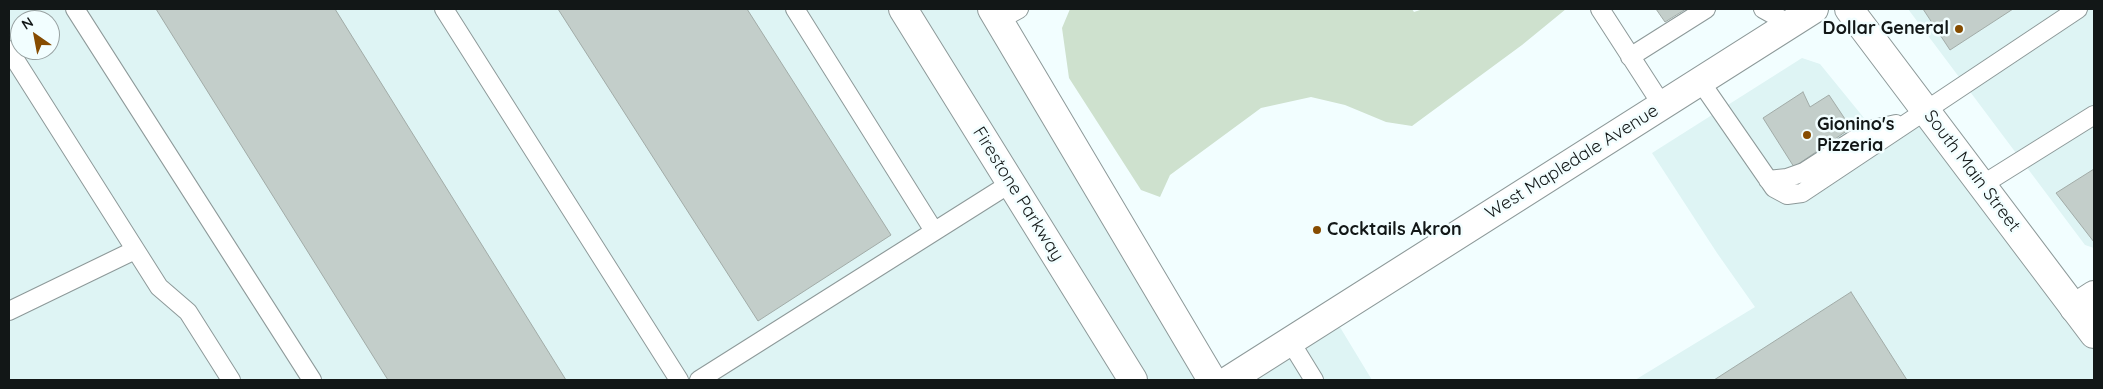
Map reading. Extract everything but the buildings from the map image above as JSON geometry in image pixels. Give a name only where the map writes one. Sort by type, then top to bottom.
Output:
[{"type":"street","name":"Firestone Parkway","points":[[903,9],[1133,380]]},
{"type":"street","name":"West Mapledale Avenue","points":[[1229,380],[1814,9]]},
{"type":"street","name":"South Main Street","points":[[1849,9],[1917,115],[2084,301],[2094,334]]},
{"type":"street","points":[[1003,12],[1212,380]]},
{"type":"lane","points":[[75,9],[312,380]]},
{"type":"lane","points":[[444,9],[679,380]]},
{"type":"lane","points":[[795,9],[934,231]]},
{"type":"lane","points":[[1600,9],[1662,105]]},
{"type":"lane","points":[[1630,57],[1706,9]]},
{"type":"lane","points":[[1763,9],[1790,24]]},
{"type":"lane","points":[[1700,81],[1774,188],[1787,195],[1802,193],[2078,9]]},
{"type":"lane","points":[[9,50],[159,287],[188,312],[231,380]]},
{"type":"lane","points":[[1982,186],[2094,115]]},
{"type":"lane","points":[[700,380],[1011,183]]},
{"type":"lane","points":[[9,311],[136,250]]},
{"type":"lane","points":[[1290,341],[1314,380]]},
{"type":"shaded area","points":[[9,9],[1019,9],[999,20],[1212,380],[9,380]]},
{"type":"shaded area","points":[[1908,9],[2094,9],[2094,248],[2085,245]]},
{"type":"shaded area","points":[[1802,58],[1820,64],[1886,145],[1932,118],[2094,334],[2094,380],[1635,380],[1755,307],[1717,253],[1652,153]]},
{"type":"shaded area","points":[[1332,314],[1372,380],[1229,380]]},
{"type":"green space","points":[[1070,9],[1412,9],[1414,12],[1423,9],[1566,9],[1522,45],[1412,126],[1386,122],[1345,105],[1311,97],[1261,108],[1170,175],[1160,197],[1141,190],[1069,78],[1062,28]]},
{"type":"place","name":"Dollar General","points":[[1959,29]]},
{"type":"place","name":"Gionino's Pizzeria","points":[[1807,135]]},
{"type":"place","name":"Cocktails Akron","points":[[1317,230]]}]
